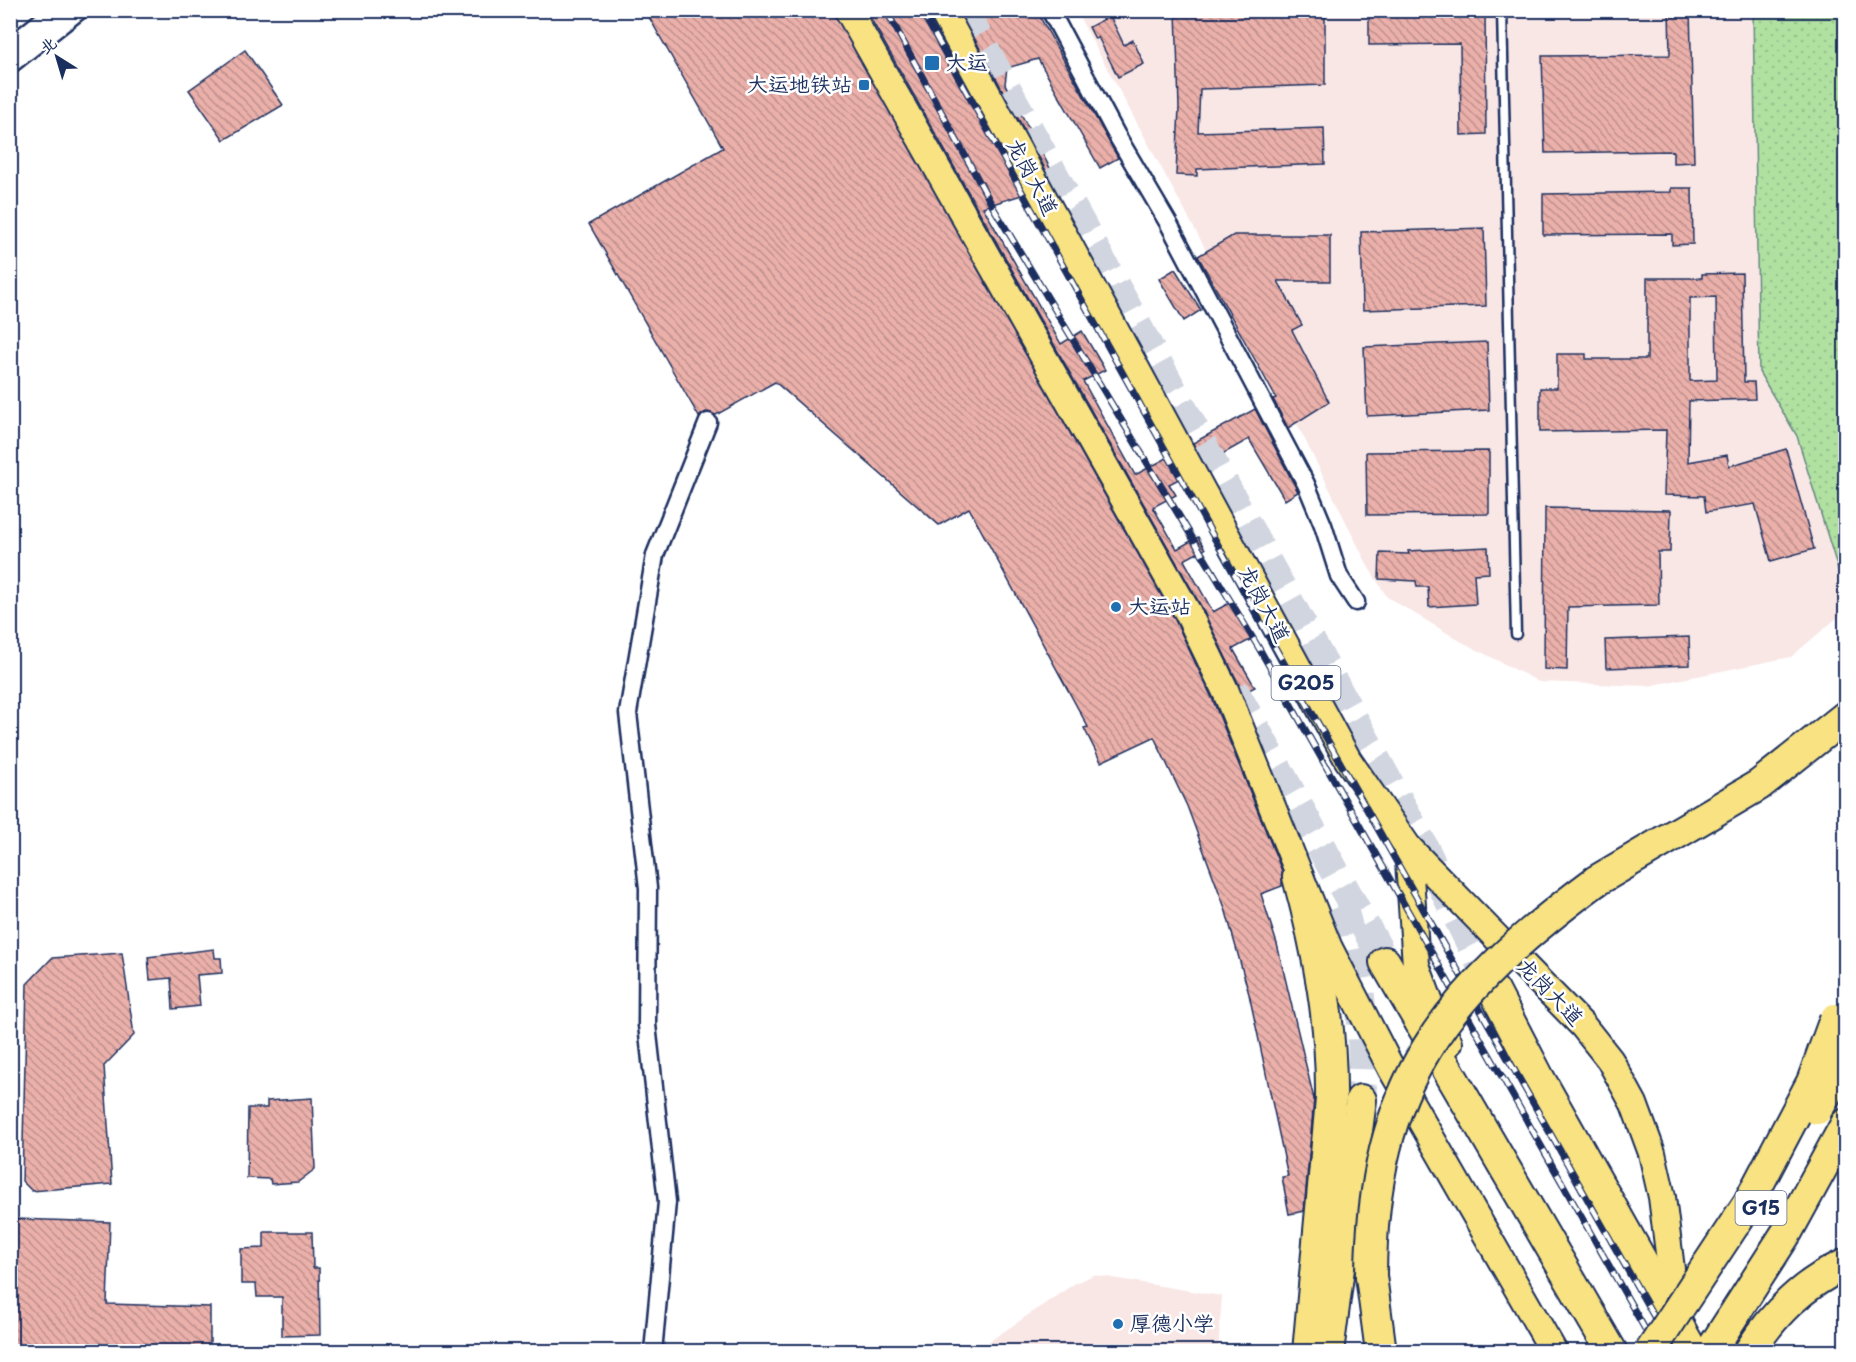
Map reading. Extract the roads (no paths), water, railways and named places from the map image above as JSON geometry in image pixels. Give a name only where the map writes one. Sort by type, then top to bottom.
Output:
[{"type":"highway","points":[[1381,1352],[1371,1276],[1371,1224],[1379,1169],[1400,1101],[1419,1059],[1459,1002],[1494,963],[1541,922],[1596,881],[1759,786],[1845,716]]},
{"type":"highway","points":[[1298,877],[1320,968],[1332,1059],[1332,1099],[1308,1352]]},
{"type":"highway","points":[[1385,962],[1612,1352]]},
{"type":"highway","name":"龙岗大道","points":[[1494,991],[1681,1343]]},
{"type":"highway","points":[[1650,1352],[1749,1202],[1840,1024]]},
{"type":"highway","name":"G15","points":[[1681,1343],[1845,1060]]},
{"type":"highway","points":[[1328,1352],[1361,1100]]},
{"type":"highway","name":"G15","points":[[1710,1352],[1787,1232],[1845,1124]]},
{"type":"highway","points":[[1749,1352],[1774,1317],[1791,1299],[1837,1268]]},
{"type":"main road","points":[[848,10],[1188,613],[1226,692],[1298,877],[1329,948],[1361,1012],[1554,1352]]},
{"type":"main road","name":"龙岗大道","points":[[942,10],[1348,760],[1408,847],[1583,1026],[1610,1060],[1634,1104],[1652,1154],[1662,1197],[1673,1302],[1681,1343]]},
{"type":"main road","points":[[1408,847],[1416,965],[1435,1017],[1623,1352]]},
{"type":"street","points":[[10,46],[55,10]]},
{"type":"street","points":[[10,65],[81,10]]},
{"type":"street","points":[[1050,10],[1116,134],[1170,226],[1306,484],[1339,576],[1356,602]]},
{"type":"street","points":[[653,1352],[667,1202],[647,1025],[648,888],[628,713],[655,555],[708,422]]},
{"type":"lane","points":[[1502,10],[1516,634]]},
{"type":"tunnel","points":[[963,10],[1420,840],[1494,991]]},
{"type":"tunnel","points":[[1233,689],[1385,962]]},
{"type":"tunnel","points":[[1342,906],[1358,978],[1363,1052],[1361,1100]]},
{"type":"railway","points":[[886,10],[993,207],[1260,650],[1658,1352]]},
{"type":"railway","points":[[921,10],[1272,642],[1674,1352]]},
{"type":"place","name":"大运","points":[[932,63]]},
{"type":"place","name":"大运地铁站","points":[[864,85]]},
{"type":"place","name":"大运站","points":[[1116,607]]},
{"type":"place","name":"厚德小学","points":[[1118,1324]]}]
